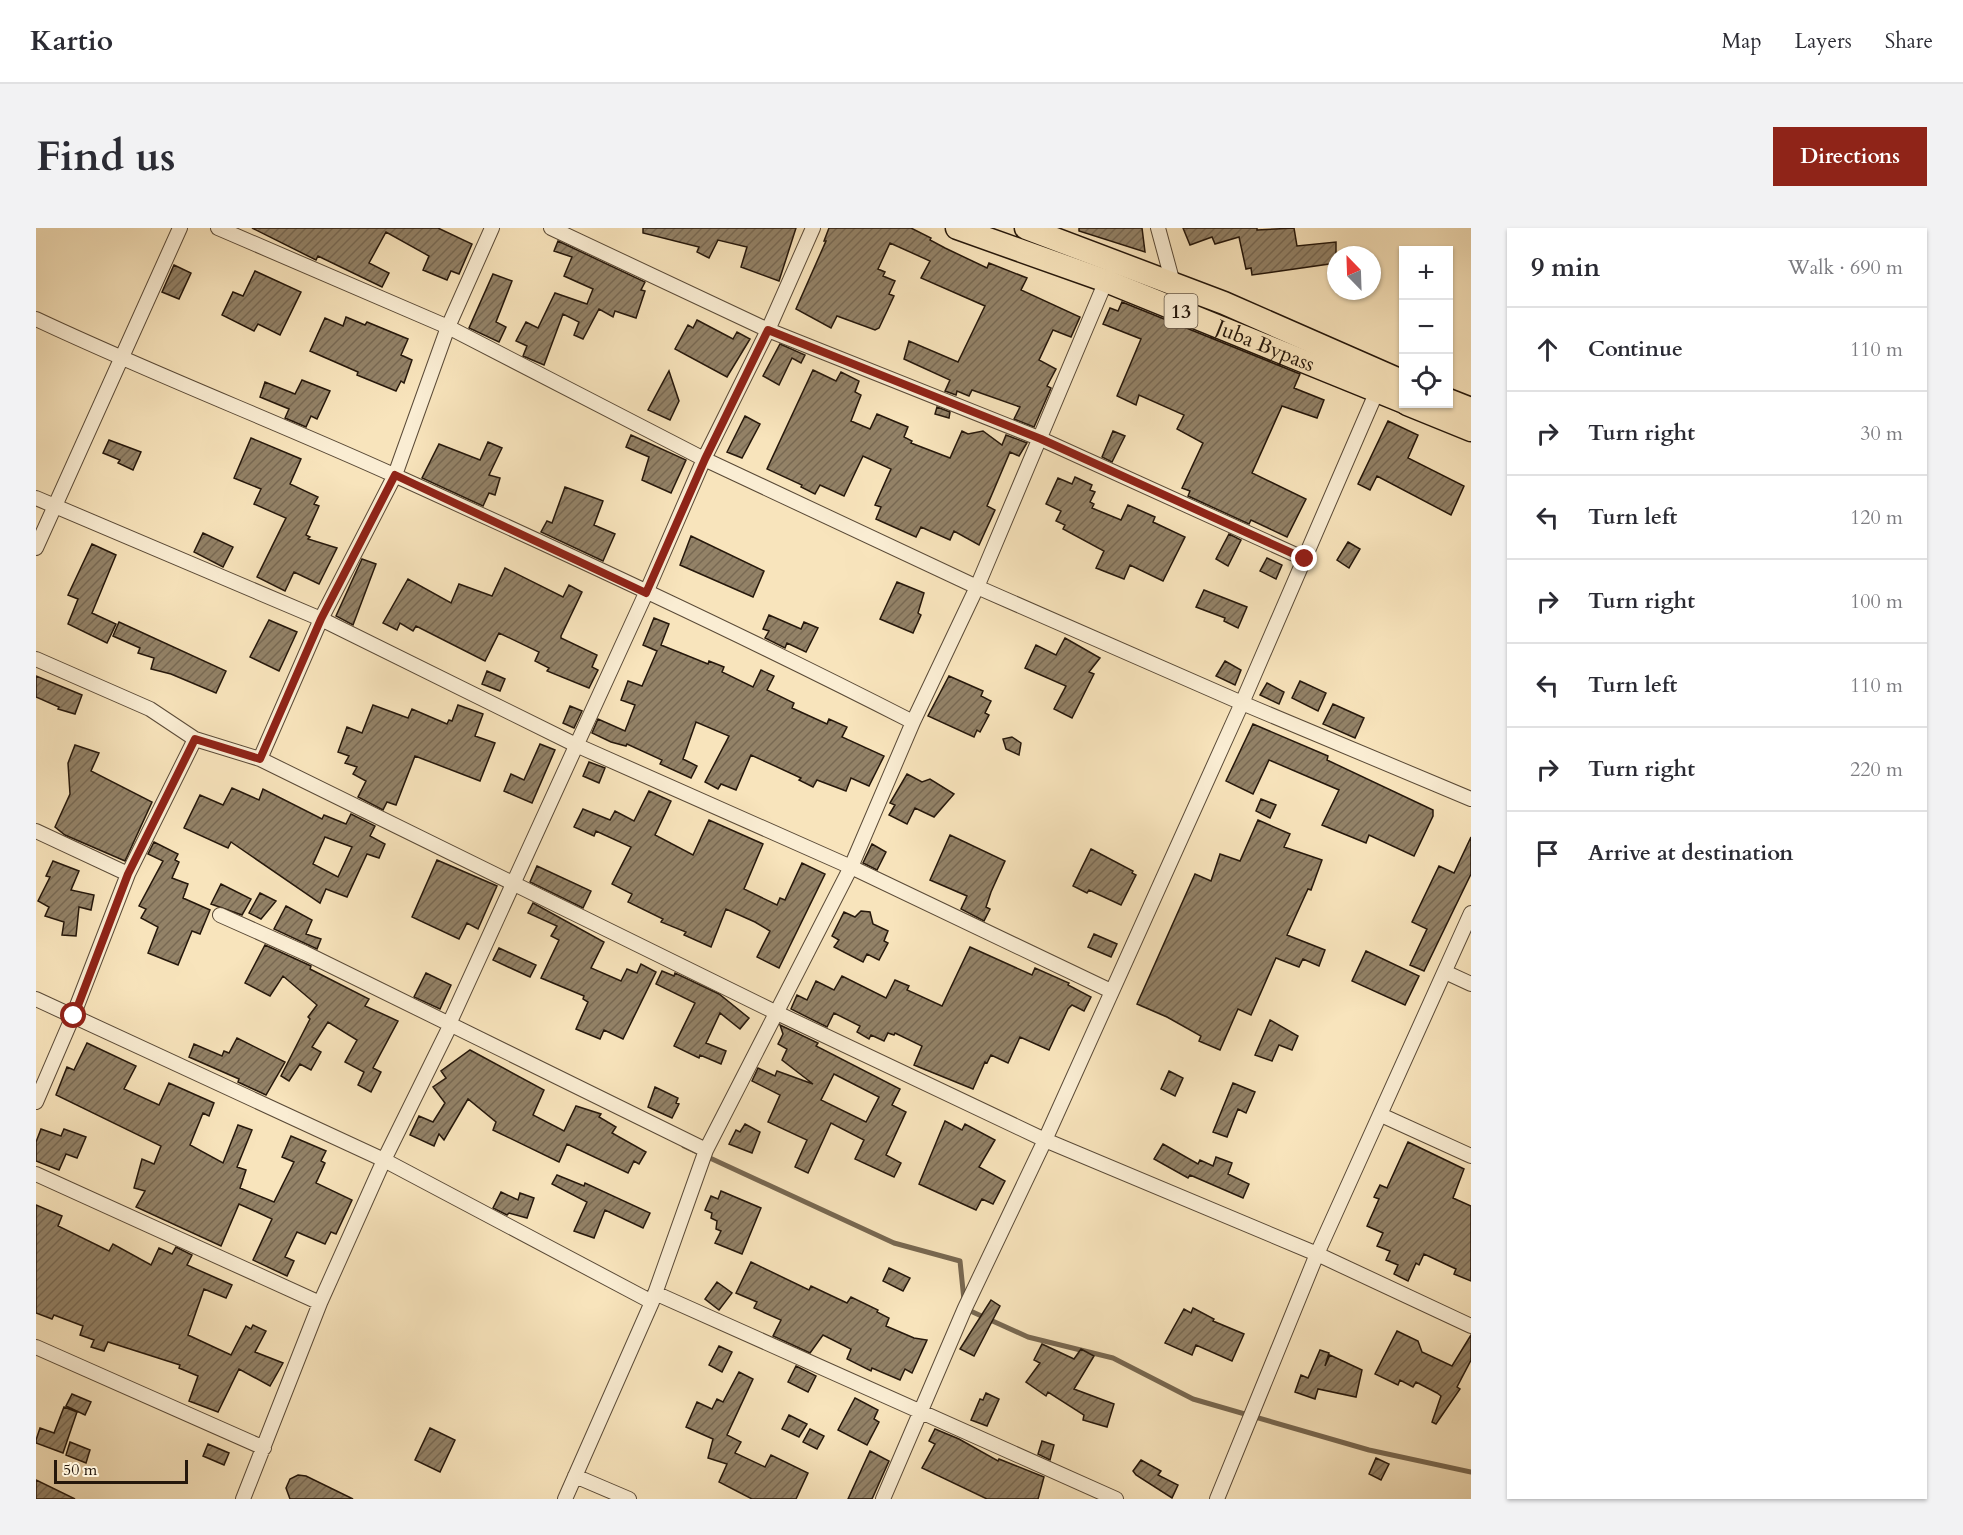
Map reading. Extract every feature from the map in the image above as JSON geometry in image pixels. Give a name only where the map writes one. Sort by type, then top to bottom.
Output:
[{"type":"main road","name":"Juba Bypass","points":[[957,228],[1110,271],[1173,283],[1388,382],[1399,396]]},
{"type":"main road","name":"Juba Bypass","points":[[1026,228],[1110,271],[1388,382]]},
{"type":"main road","points":[[1453,402],[1471,409]]},
{"type":"main road","name":"Juba Bypass","points":[[1417,408],[1471,430]]},
{"type":"street","points":[[36,548],[180,228]]},
{"type":"street","points":[[218,228],[448,327],[705,459],[977,587],[1242,703],[1471,799]]},
{"type":"street","points":[[260,759],[321,619],[395,475],[448,327],[492,228]]},
{"type":"street","points":[[551,228],[768,330],[1041,439],[1305,559]]},
{"type":"street","points":[[243,1499],[320,1303],[384,1160],[449,1028],[705,459],[768,330],[813,228]]},
{"type":"street","points":[[1158,228],[1173,283]]},
{"type":"street","points":[[565,1499],[653,1297],[706,1150],[851,867],[913,722],[977,587],[1110,271]]},
{"type":"street","points":[[36,319],[121,359],[395,475],[778,653],[913,722]]},
{"type":"street","points":[[883,1499],[922,1412],[964,1308],[1045,1140],[1305,559],[1388,382]]},
{"type":"street","points":[[36,498],[321,619],[576,745],[851,867],[1111,991]]},
{"type":"street","points":[[36,659],[150,709],[195,739],[260,759],[775,1012],[1045,1140],[1317,1254],[1471,1326]]},
{"type":"street","points":[[36,1102],[74,1016],[128,874],[195,739]]},
{"type":"street","points":[[36,831],[128,874]]},
{"type":"street","points":[[1217,1499],[1317,1254],[1471,913]]},
{"type":"street","points":[[220,915],[305,953],[706,1150]]},
{"type":"street","points":[[1445,972],[1471,984]]},
{"type":"street","points":[[36,999],[384,1160],[653,1297],[922,1412],[1116,1499]]},
{"type":"street","points":[[1381,1115],[1471,1156]]},
{"type":"street","points":[[36,1174],[320,1303]]},
{"type":"street","points":[[36,1347],[264,1448]]},
{"type":"street","points":[[575,1476],[629,1499]]},
{"type":"building","points":[[252,228],[438,228],[472,244],[459,274],[451,271],[447,280],[423,270],[429,256],[386,232],[369,263],[389,273],[382,287],[318,256],[316,260]]},
{"type":"building","points":[[643,228],[796,228],[779,281],[741,267],[747,247],[718,240],[709,258],[697,252],[699,247],[643,233]]},
{"type":"building","points":[[829,228],[911,228],[945,248],[987,268],[989,263],[1027,278],[1021,290],[1080,317],[1071,337],[1053,330],[1039,360],[1056,369],[1047,386],[1051,388],[1034,427],[1014,419],[1020,407],[972,390],[969,396],[957,391],[956,395],[945,391],[950,380],[904,359],[909,341],[958,362],[985,306],[921,278],[930,261],[890,243],[878,269],[885,272],[883,276],[895,281],[889,294],[894,296],[879,328],[875,330],[837,316],[831,328],[796,309],[826,241],[824,241]]},
{"type":"building","points":[[1079,228],[1142,228],[1145,252],[1079,231]]},
{"type":"building","points":[[1183,228],[1257,228],[1257,230],[1294,228],[1297,246],[1336,242],[1336,246],[1327,246],[1327,264],[1252,275],[1251,268],[1246,269],[1239,237],[1215,244],[1212,237],[1190,245]]},
{"type":"building","points":[[558,241],[645,282],[641,290],[645,291],[636,318],[615,311],[613,317],[599,309],[583,339],[574,335],[579,322],[563,314],[544,365],[523,356],[527,346],[516,341],[526,322],[538,328],[555,293],[587,304],[593,289],[564,276],[572,257],[554,251]]},
{"type":"building","points":[[174,265],[191,273],[179,299],[162,292]]},
{"type":"building","points":[[255,271],[301,292],[280,335],[258,324],[254,331],[222,315],[233,292],[243,296]]},
{"type":"building","points":[[493,274],[512,281],[496,322],[506,327],[499,342],[469,328]]},
{"type":"building","points":[[1122,302],[1300,374],[1294,388],[1324,400],[1317,418],[1282,406],[1252,473],[1306,499],[1287,537],[1251,520],[1249,524],[1188,496],[1190,491],[1182,488],[1203,443],[1177,429],[1184,415],[1139,395],[1136,405],[1117,396],[1141,339],[1103,324],[1110,308],[1118,311]]},
{"type":"building","points":[[346,317],[365,325],[367,322],[408,339],[401,355],[412,360],[404,383],[401,381],[396,391],[357,375],[358,372],[310,351],[325,318],[343,326]]},
{"type":"building","points":[[697,320],[733,339],[737,332],[750,339],[727,377],[675,349],[688,325],[693,328]]},
{"type":"building","points":[[780,344],[805,355],[801,363],[792,358],[779,385],[763,376]]},
{"type":"building","points":[[813,370],[836,381],[841,372],[859,381],[855,392],[861,395],[851,421],[870,429],[877,414],[908,427],[904,437],[912,441],[911,443],[950,458],[962,431],[968,434],[983,431],[1002,445],[1006,435],[1027,443],[1019,456],[1010,452],[987,506],[995,510],[979,545],[954,531],[950,540],[921,527],[916,537],[876,519],[881,507],[875,505],[891,469],[863,456],[844,496],[820,485],[815,494],[801,487],[802,485],[767,469]]},
{"type":"building","points":[[669,371],[679,401],[670,420],[648,410]]},
{"type":"building","points":[[302,380],[330,391],[317,419],[311,416],[306,427],[285,418],[289,409],[260,397],[265,382],[295,394]]},
{"type":"building","points":[[937,407],[950,412],[949,418],[935,414]]},
{"type":"building","points":[[745,416],[760,424],[742,458],[727,452]]},
{"type":"building","points":[[1388,421],[1418,435],[1408,458],[1464,486],[1451,515],[1377,476],[1370,490],[1358,484]]},
{"type":"building","points":[[1113,431],[1125,436],[1112,462],[1102,457]]},
{"type":"building","points":[[631,435],[686,460],[671,493],[642,480],[649,457],[626,447]]},
{"type":"building","points":[[251,438],[301,459],[290,484],[318,497],[314,504],[319,506],[306,535],[310,537],[308,539],[337,548],[319,584],[294,572],[285,591],[257,577],[286,518],[254,504],[261,489],[234,478]]},
{"type":"building","points":[[109,440],[141,452],[133,470],[118,463],[120,460],[103,453]]},
{"type":"building","points":[[488,442],[502,448],[489,475],[500,478],[495,495],[489,493],[483,506],[422,478],[439,444],[480,460]]},
{"type":"building","points":[[1075,477],[1092,485],[1090,490],[1095,492],[1090,502],[1094,504],[1092,508],[1121,520],[1128,505],[1155,517],[1153,522],[1185,537],[1163,581],[1130,565],[1124,579],[1096,568],[1104,551],[1063,529],[1065,525],[1056,521],[1061,511],[1046,504],[1058,478],[1072,484]]},
{"type":"building","points":[[565,487],[603,501],[594,525],[615,534],[603,561],[541,532],[547,521],[552,523]]},
{"type":"building","points":[[203,533],[233,547],[223,567],[194,552]]},
{"type":"building","points":[[1229,534],[1241,540],[1228,566],[1216,559]]},
{"type":"building","points":[[691,536],[764,571],[753,597],[680,565]]},
{"type":"building","points":[[1348,542],[1360,549],[1349,568],[1337,560]]},
{"type":"building","points":[[92,544],[116,555],[92,613],[116,624],[107,643],[68,624],[78,599],[68,595]]},
{"type":"building","points":[[1267,558],[1282,565],[1276,579],[1260,571]]},
{"type":"building","points":[[362,559],[376,564],[353,625],[336,616]]},
{"type":"building","points":[[505,568],[563,597],[569,585],[582,592],[561,638],[597,655],[592,667],[598,670],[589,688],[547,671],[549,668],[535,661],[539,652],[499,633],[485,661],[416,626],[413,631],[400,623],[397,630],[383,623],[408,579],[451,603],[459,584],[492,596]]},
{"type":"building","points":[[897,582],[924,593],[918,613],[921,615],[913,633],[880,619]]},
{"type":"building","points":[[1204,590],[1247,607],[1238,628],[1224,621],[1225,618],[1196,607]]},
{"type":"building","points":[[769,615],[801,629],[804,622],[818,628],[806,652],[787,643],[785,648],[765,638],[769,631],[763,629]]},
{"type":"building","points":[[654,618],[669,624],[661,645],[708,664],[709,661],[724,667],[722,672],[753,687],[761,670],[774,676],[767,690],[794,703],[792,708],[827,724],[829,719],[847,727],[842,737],[884,756],[869,786],[851,778],[846,791],[817,780],[813,787],[799,780],[801,778],[751,755],[736,790],[721,784],[718,789],[705,782],[729,736],[696,722],[683,759],[697,766],[691,778],[660,764],[662,760],[627,744],[626,746],[611,742],[592,733],[598,719],[625,731],[635,705],[621,700],[628,681],[642,686],[657,651],[643,645]]},
{"type":"building","points":[[269,620],[297,632],[279,671],[250,657]]},
{"type":"building","points":[[119,622],[226,671],[216,693],[171,674],[151,669],[154,658],[138,653],[140,648],[113,636]]},
{"type":"building","points":[[1065,638],[1100,658],[1089,672],[1094,674],[1072,718],[1054,709],[1066,686],[1025,668],[1036,645],[1056,655]]},
{"type":"building","points":[[1225,661],[1241,670],[1235,685],[1216,676]]},
{"type":"building","points":[[487,671],[505,679],[500,691],[482,684]]},
{"type":"building","points":[[36,676],[82,695],[75,714],[58,709],[59,707],[36,697]]},
{"type":"building","points":[[949,676],[983,691],[981,696],[991,701],[985,713],[989,715],[980,732],[977,730],[974,737],[928,716]]},
{"type":"building","points":[[1300,681],[1326,693],[1318,711],[1292,698]]},
{"type":"building","points":[[1267,683],[1284,692],[1279,704],[1260,695]]},
{"type":"building","points":[[1333,704],[1364,718],[1355,738],[1323,724]]},
{"type":"building","points":[[373,705],[408,718],[412,709],[447,724],[449,720],[452,721],[458,705],[483,714],[475,736],[495,743],[480,781],[415,756],[396,805],[387,802],[383,810],[358,797],[366,781],[353,774],[357,767],[345,763],[349,756],[338,752],[347,727],[362,733]]},
{"type":"building","points":[[570,706],[582,711],[574,728],[563,723]]},
{"type":"building","points":[[1253,724],[1328,756],[1327,760],[1433,810],[1433,816],[1414,856],[1369,835],[1366,843],[1322,825],[1339,790],[1269,760],[1253,794],[1226,781]]},
{"type":"building","points":[[1012,737],[1021,743],[1019,755],[1006,749],[1003,739]]},
{"type":"building","points":[[540,744],[555,750],[532,803],[504,791],[511,774],[524,780]]},
{"type":"building","points":[[75,745],[99,753],[91,771],[152,802],[125,861],[65,835],[55,827],[70,794],[68,763]]},
{"type":"building","points":[[589,762],[605,768],[599,783],[583,776]]},
{"type":"building","points":[[907,774],[922,782],[930,779],[954,794],[934,817],[915,808],[907,824],[889,815],[895,805],[890,803]]},
{"type":"building","points":[[232,788],[259,800],[263,789],[322,819],[324,815],[346,824],[351,814],[375,826],[370,836],[385,844],[379,858],[367,854],[347,897],[326,889],[320,903],[231,842],[228,848],[184,828],[200,795],[223,805]],"holes":[[[325,837],[352,847],[338,877],[313,864]]]},
{"type":"building","points":[[649,791],[671,801],[655,835],[693,855],[709,820],[763,844],[744,889],[777,905],[780,898],[785,900],[802,863],[825,874],[779,968],[757,957],[770,931],[755,922],[726,909],[711,947],[684,935],[686,932],[661,922],[663,919],[628,902],[632,894],[612,884],[631,847],[596,831],[594,836],[574,827],[583,809],[610,820],[615,811],[634,821]]},
{"type":"building","points":[[1261,799],[1276,805],[1270,818],[1256,811]]},
{"type":"building","points":[[1258,820],[1290,834],[1284,847],[1322,860],[1311,890],[1308,889],[1287,935],[1325,950],[1319,966],[1303,959],[1299,967],[1276,958],[1251,1015],[1238,1009],[1220,1050],[1199,1041],[1201,1036],[1167,1017],[1137,1004],[1195,874],[1211,881],[1220,854],[1240,861]]},
{"type":"building","points":[[950,835],[1005,861],[991,892],[986,907],[990,909],[984,921],[961,909],[967,896],[930,880]]},
{"type":"building","points":[[1471,837],[1471,874],[1424,971],[1410,965],[1427,929],[1412,922],[1439,866],[1454,873]]},
{"type":"building","points":[[154,842],[178,854],[175,860],[179,862],[172,878],[188,884],[183,898],[210,910],[200,934],[192,931],[178,965],[148,953],[158,927],[141,918],[146,909],[139,906],[163,861],[148,854]]},
{"type":"building","points":[[872,844],[886,852],[877,870],[863,863]]},
{"type":"building","points":[[1091,849],[1133,871],[1132,873],[1136,875],[1121,905],[1089,890],[1087,893],[1073,886]]},
{"type":"building","points":[[437,860],[497,886],[478,929],[467,923],[459,939],[412,917]]},
{"type":"building","points":[[53,861],[79,871],[71,890],[94,895],[91,910],[79,907],[76,936],[62,935],[64,922],[45,916],[49,907],[38,901],[50,877],[46,876]]},
{"type":"building","points":[[537,866],[591,891],[583,908],[530,882]]},
{"type":"building","points":[[221,884],[251,899],[242,915],[211,904]]},
{"type":"building","points":[[260,893],[276,901],[261,919],[249,913]]},
{"type":"building","points":[[533,903],[604,942],[591,968],[621,981],[627,969],[637,973],[641,964],[656,972],[623,1039],[604,1030],[600,1039],[576,1029],[588,1002],[583,999],[584,996],[541,978],[559,940],[551,936],[557,926],[528,913]]},
{"type":"building","points":[[286,906],[312,920],[306,934],[321,939],[317,949],[274,929]]},
{"type":"building","points":[[861,911],[870,912],[873,924],[888,931],[884,941],[888,943],[879,960],[867,954],[863,962],[834,947],[839,940],[832,936],[844,912],[855,917]]},
{"type":"building","points":[[1094,934],[1117,944],[1111,957],[1088,947]]},
{"type":"building","points":[[265,945],[311,966],[310,969],[369,999],[365,1006],[398,1021],[373,1068],[381,1072],[371,1092],[358,1085],[364,1072],[345,1062],[357,1040],[328,1022],[312,1047],[321,1052],[311,1070],[300,1064],[289,1081],[281,1076],[310,1019],[308,1017],[317,1005],[283,976],[270,996],[245,983]]},
{"type":"building","points":[[970,947],[1032,975],[1035,968],[1069,983],[1068,985],[1091,997],[1084,1011],[1072,1005],[1068,1009],[1049,1050],[1020,1037],[1008,1063],[991,1055],[987,1063],[985,1062],[973,1089],[914,1065],[922,1046],[895,1033],[894,1035],[888,1033],[884,1041],[871,1035],[869,1039],[857,1032],[860,1026],[834,1013],[827,1027],[791,1009],[797,995],[807,1000],[816,981],[834,990],[842,976],[886,998],[895,980],[909,986],[907,990],[942,1006]]},
{"type":"building","points":[[499,948],[536,965],[530,977],[493,960]]},
{"type":"building","points":[[1366,951],[1419,976],[1405,1005],[1352,981]]},
{"type":"building","points":[[662,971],[674,976],[675,973],[719,994],[749,1018],[740,1029],[720,1013],[706,1043],[726,1051],[721,1064],[700,1055],[699,1058],[674,1046],[695,1003],[656,984]]},
{"type":"building","points":[[426,973],[451,985],[440,1009],[414,997]]},
{"type":"building","points":[[1270,1020],[1298,1036],[1292,1050],[1279,1045],[1272,1061],[1255,1055]]},
{"type":"building","points":[[780,1025],[818,1043],[816,1046],[900,1089],[892,1105],[906,1112],[886,1155],[901,1163],[894,1177],[855,1159],[864,1140],[831,1123],[808,1173],[795,1167],[807,1140],[768,1122],[780,1095],[752,1081],[758,1068],[775,1076],[777,1071],[813,1084],[782,1060],[787,1049],[778,1044],[783,1034]],"holes":[[[834,1074],[879,1097],[866,1122],[821,1100]]]},
{"type":"building","points":[[237,1038],[285,1062],[266,1095],[238,1082],[239,1079],[189,1057],[194,1044],[222,1056],[224,1051],[229,1053]]},
{"type":"building","points":[[87,1043],[136,1066],[124,1089],[159,1105],[169,1083],[214,1103],[209,1116],[203,1113],[190,1145],[223,1163],[238,1125],[252,1130],[237,1167],[246,1170],[240,1188],[274,1202],[294,1162],[282,1157],[291,1136],[326,1151],[321,1161],[325,1163],[316,1183],[352,1200],[336,1234],[331,1232],[325,1244],[297,1232],[285,1257],[294,1261],[287,1276],[253,1260],[272,1219],[257,1212],[239,1204],[221,1246],[136,1207],[145,1191],[134,1188],[142,1159],[154,1164],[161,1146],[56,1095],[67,1067],[74,1070]]},
{"type":"building","points":[[470,1050],[544,1090],[533,1115],[564,1131],[576,1106],[601,1114],[599,1117],[616,1127],[612,1133],[646,1152],[639,1164],[634,1161],[628,1173],[567,1144],[559,1162],[493,1130],[496,1122],[468,1099],[444,1140],[439,1134],[434,1146],[410,1135],[419,1116],[433,1122],[445,1103],[433,1087],[446,1078],[441,1071]]},
{"type":"building","points":[[1169,1071],[1183,1078],[1175,1096],[1161,1089]]},
{"type":"building","points":[[1233,1083],[1255,1092],[1246,1113],[1238,1109],[1227,1137],[1213,1132]]},
{"type":"building","points":[[655,1087],[678,1098],[676,1103],[679,1104],[672,1118],[648,1107]]},
{"type":"building","points":[[945,1121],[962,1130],[965,1124],[995,1140],[979,1167],[1005,1181],[993,1204],[982,1199],[976,1210],[919,1184]]},
{"type":"building","points":[[745,1124],[760,1132],[752,1153],[729,1144],[736,1130],[740,1132]]},
{"type":"building","points":[[41,1129],[61,1136],[64,1129],[86,1137],[77,1158],[66,1154],[59,1170],[36,1161],[36,1142]]},
{"type":"building","points":[[1408,1142],[1464,1169],[1453,1198],[1471,1206],[1471,1281],[1454,1274],[1456,1269],[1424,1254],[1419,1265],[1416,1263],[1408,1281],[1394,1274],[1398,1265],[1386,1260],[1390,1251],[1377,1246],[1383,1233],[1367,1226],[1379,1199],[1374,1197],[1380,1185],[1387,1188]]},
{"type":"building","points":[[1163,1144],[1198,1164],[1200,1160],[1213,1166],[1216,1157],[1232,1163],[1228,1174],[1249,1184],[1243,1198],[1190,1175],[1188,1178],[1154,1159]]},
{"type":"building","points":[[557,1175],[584,1186],[585,1183],[650,1213],[643,1228],[605,1210],[594,1238],[574,1231],[587,1202],[552,1184]]},
{"type":"building","points":[[721,1191],[761,1208],[742,1254],[715,1243],[721,1231],[716,1229],[717,1221],[711,1218],[712,1213],[705,1210],[711,1196],[718,1199]]},
{"type":"building","points":[[501,1192],[518,1200],[520,1193],[534,1198],[527,1218],[509,1213],[507,1215],[493,1208]]},
{"type":"building","points":[[36,1205],[62,1216],[58,1226],[109,1251],[113,1244],[151,1265],[159,1248],[172,1254],[176,1247],[192,1255],[187,1265],[232,1285],[226,1298],[204,1289],[188,1335],[231,1355],[246,1326],[251,1329],[253,1325],[266,1331],[255,1352],[283,1363],[270,1386],[239,1369],[218,1412],[189,1401],[198,1376],[179,1368],[180,1365],[108,1342],[104,1351],[91,1347],[94,1340],[80,1335],[83,1326],[54,1315],[52,1319],[36,1313]]},
{"type":"building","points":[[751,1262],[809,1290],[811,1286],[847,1303],[851,1297],[889,1318],[886,1326],[914,1338],[927,1340],[912,1373],[905,1369],[900,1380],[872,1368],[871,1371],[847,1359],[851,1349],[823,1335],[810,1353],[773,1336],[781,1320],[754,1308],[757,1302],[736,1293]]},
{"type":"building","points":[[889,1268],[910,1278],[903,1291],[883,1281]]},
{"type":"building","points":[[717,1282],[732,1293],[719,1310],[705,1299]]},
{"type":"building","points":[[991,1300],[1000,1306],[974,1356],[960,1349]]},
{"type":"building","points":[[1193,1308],[1214,1319],[1213,1321],[1244,1334],[1232,1361],[1196,1345],[1192,1355],[1165,1343],[1184,1309],[1191,1313]]},
{"type":"building","points":[[1397,1331],[1418,1341],[1422,1352],[1452,1366],[1471,1335],[1471,1360],[1457,1387],[1460,1389],[1436,1424],[1432,1422],[1441,1396],[1416,1382],[1413,1387],[1400,1380],[1398,1385],[1375,1374]]},
{"type":"building","points":[[1042,1344],[1074,1359],[1081,1349],[1094,1356],[1074,1389],[1114,1404],[1107,1427],[1083,1420],[1084,1415],[1048,1392],[1046,1396],[1026,1382],[1040,1363],[1034,1360]]},
{"type":"building","points":[[719,1346],[732,1352],[722,1372],[709,1365]]},
{"type":"building","points":[[1320,1350],[1329,1353],[1325,1366],[1330,1355],[1362,1370],[1356,1397],[1318,1389],[1315,1399],[1295,1392],[1301,1375],[1308,1378]]},
{"type":"building","points":[[796,1366],[816,1376],[808,1392],[788,1382]]},
{"type":"building","points":[[739,1372],[753,1379],[727,1435],[741,1442],[735,1453],[765,1467],[771,1455],[808,1473],[796,1499],[752,1499],[719,1482],[727,1464],[708,1458],[713,1439],[686,1427],[697,1402],[712,1409],[717,1399],[723,1402]]},
{"type":"building","points":[[986,1393],[999,1399],[987,1426],[971,1420],[980,1399],[983,1400]]},
{"type":"building","points":[[72,1394],[91,1402],[85,1415],[66,1406]]},
{"type":"building","points":[[855,1398],[878,1410],[874,1419],[879,1422],[867,1445],[838,1430]]},
{"type":"building","points":[[64,1407],[77,1412],[63,1453],[36,1443],[36,1440],[40,1428],[54,1433]]},
{"type":"building","points":[[789,1415],[807,1424],[799,1437],[782,1429]]},
{"type":"building","points":[[430,1428],[455,1440],[440,1472],[415,1460]]},
{"type":"building","points":[[810,1429],[824,1436],[817,1449],[803,1442]]},
{"type":"building","points":[[935,1429],[959,1439],[998,1461],[999,1459],[1044,1477],[1038,1499],[987,1499],[922,1468],[935,1444],[929,1441]]},
{"type":"building","points":[[1042,1441],[1054,1445],[1050,1460],[1038,1454]]},
{"type":"building","points":[[70,1442],[90,1450],[86,1463],[66,1455]]},
{"type":"building","points":[[208,1444],[229,1453],[224,1465],[203,1456]]},
{"type":"building","points":[[870,1451],[889,1461],[872,1499],[848,1499]]},
{"type":"building","points":[[1376,1458],[1389,1464],[1381,1480],[1369,1474]]},
{"type":"building","points":[[1141,1460],[1161,1471],[1158,1475],[1178,1485],[1172,1498],[1136,1475],[1133,1471]]},
{"type":"building","points":[[298,1475],[306,1476],[353,1499],[290,1499],[286,1488],[290,1479]]},
{"type":"building","points":[[36,1480],[75,1499],[36,1499]]},
{"type":"waterway","points":[[684,1146],[894,1243],[960,1261],[964,1300]]},
{"type":"waterway","points":[[966,1309],[1028,1337],[1113,1358],[1193,1399],[1369,1450],[1471,1472]]},
{"type":"route","points":[[74,1016],[128,874],[195,739],[260,759],[321,619],[395,475],[646,593],[705,459],[768,330],[1041,439],[1305,559]]}]
